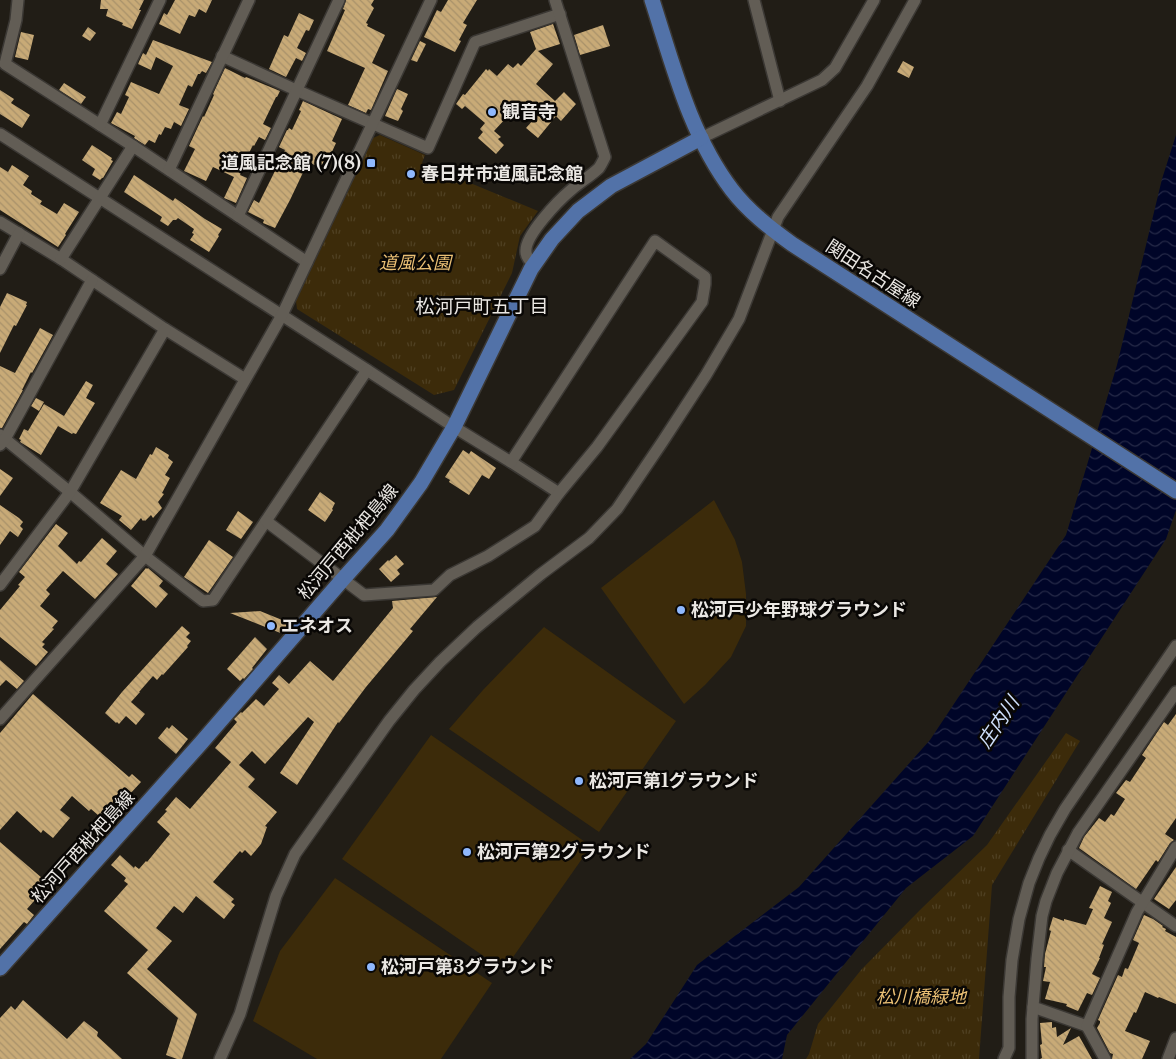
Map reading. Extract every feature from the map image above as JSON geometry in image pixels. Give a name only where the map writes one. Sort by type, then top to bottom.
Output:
[{"type":"main road","name":"関田名古屋線","points":[[652,0],[688,112],[718,170],[733,191],[756,216],[792,244],[1176,492]]},
{"type":"main road","name":"松河戸西枇杷島線","points":[[0,968],[387,530],[421,482],[454,427],[534,265],[552,239],[578,212],[611,186],[701,138]]},
{"type":"street","points":[[18,0],[16,20],[5,64],[308,262]]},
{"type":"street","points":[[100,125],[160,0]]},
{"type":"street","points":[[169,170],[249,0]]},
{"type":"street","points":[[238,216],[340,0]]},
{"type":"street","points":[[0,719],[145,556],[282,316],[431,0]]},
{"type":"street","points":[[534,265],[526,252],[526,245],[532,234],[558,202],[599,168],[605,158],[555,0]]},
{"type":"street","points":[[754,0],[780,101]]},
{"type":"street","points":[[701,138],[822,80],[835,68],[874,0]]},
{"type":"street","points":[[220,1059],[240,1014],[276,896],[295,854],[389,721],[440,662],[477,627],[541,574],[589,538],[617,509],[700,384],[739,320],[778,217],[867,86],[915,0]]},
{"type":"street","points":[[222,56],[428,148],[475,42],[560,14]]},
{"type":"street","points":[[0,134],[559,493]]},
{"type":"street","points":[[60,259],[133,146]]},
{"type":"street","points":[[0,222],[245,379]]},
{"type":"street","points":[[0,268],[18,233]]},
{"type":"street","points":[[266,521],[364,595],[434,590],[450,575],[488,556],[535,526],[597,447],[702,302],[705,277],[655,241],[512,462]]},
{"type":"street","points":[[92,280],[2,440],[70,492],[145,556],[203,601],[213,600],[367,370]]},
{"type":"street","points":[[0,585],[70,492],[165,329]]},
{"type":"street","points":[[1008,1056],[1012,960],[1019,919],[1029,883],[1039,858],[1065,809],[1176,646]]},
{"type":"street","points":[[1032,1059],[1033,1007],[1042,916],[1057,873],[1078,834],[1175,697]]},
{"type":"street","points":[[1087,1026],[1142,902],[1176,847]]},
{"type":"street","points":[[1068,850],[1176,926]]},
{"type":"street","points":[[1033,1007],[1087,1026],[1105,1059]]},
{"type":"street","points":[[1168,1059],[1176,1038]]},
{"type":"green space","name":"道風公園","points":[[380,135],[425,155],[422,163],[538,211],[520,236],[512,273],[454,390],[434,395],[297,309],[296,301],[373,138]]},
{"type":"green space","name":"松河戸少年野球グラウンド","points":[[714,500],[735,540],[742,562],[746,594],[746,626],[731,657],[684,704],[601,588]]},
{"type":"green space","name":"松河戸第1グラウンド","points":[[544,627],[676,721],[599,832],[449,729],[483,690]]},
{"type":"green space","name":"松川橋緑地","points":[[1066,733],[1080,741],[992,885],[979,1059],[806,1059],[818,1024],[861,970],[987,845]]},
{"type":"green space","name":"松河戸第2グラウンド","points":[[431,735],[591,846],[504,970],[342,859]]},
{"type":"green space","name":"松河戸第3グラウンド","points":[[335,878],[492,983],[441,1059],[317,1059],[253,1021],[280,951]]},
{"type":"water","name":"庄内川","points":[[1176,135],[1176,510],[1166,539],[973,836],[906,888],[787,1035],[782,1059],[630,1059],[646,1044],[697,965],[799,887],[930,740],[1066,535],[1117,365],[1162,179]]},
{"type":"building","points":[[101,0],[144,0],[132,29],[106,16],[108,9],[100,9]]},
{"type":"building","points":[[175,0],[212,0],[206,13],[199,9],[195,17],[189,15],[180,34],[159,24],[164,13],[167,15]]},
{"type":"building","points":[[346,0],[374,0],[371,5],[374,8],[366,23],[368,24],[367,26],[385,35],[372,63],[388,71],[371,110],[368,109],[366,113],[348,105],[365,68],[327,51],[345,10],[343,9]]},
{"type":"building","points":[[448,0],[477,0],[463,23],[467,25],[455,52],[424,37],[437,10],[441,12]]},
{"type":"building","points":[[299,13],[314,20],[309,31],[306,30],[297,48],[306,53],[302,61],[296,58],[286,77],[269,69],[284,35],[288,37]]},
{"type":"building","points":[[553,24],[560,44],[538,51],[553,64],[536,84],[555,101],[564,92],[576,104],[561,121],[556,116],[538,138],[526,128],[534,119],[518,105],[494,131],[501,137],[498,139],[504,145],[496,154],[478,138],[483,132],[480,129],[485,123],[465,106],[462,109],[456,104],[486,69],[488,71],[489,69],[497,76],[508,64],[513,68],[518,63],[521,66],[536,49],[530,32]]},
{"type":"building","points":[[603,25],[610,46],[580,55],[574,35]]},
{"type":"building","points":[[88,27],[96,33],[90,41],[82,36]]},
{"type":"building","points":[[21,32],[34,35],[28,60],[15,57]]},
{"type":"building","points":[[153,40],[212,62],[206,73],[202,71],[198,74],[192,87],[188,85],[179,105],[189,109],[181,126],[174,122],[171,129],[165,127],[155,143],[149,140],[145,145],[134,138],[135,136],[111,123],[117,112],[121,114],[129,97],[125,95],[131,82],[159,94],[173,66],[156,57],[151,70],[138,64],[143,53],[146,55]]},
{"type":"building","points":[[420,41],[426,44],[417,62],[411,60]]},
{"type":"building","points":[[903,61],[914,67],[909,78],[897,72]]},
{"type":"building","points":[[225,68],[245,78],[280,91],[263,124],[271,128],[265,140],[259,137],[244,163],[246,163],[240,175],[247,178],[236,203],[224,198],[234,177],[213,167],[206,181],[184,171],[195,149],[189,146]]},
{"type":"building","points":[[64,83],[86,97],[81,104],[59,90]]},
{"type":"building","points":[[397,89],[408,94],[398,121],[385,116]]},
{"type":"building","points":[[0,90],[14,99],[11,103],[30,115],[22,128],[0,114]]},
{"type":"building","points":[[303,101],[342,119],[332,141],[336,143],[330,156],[327,154],[322,165],[319,167],[308,162],[275,228],[263,223],[264,220],[248,212],[254,200],[259,203],[273,175],[285,150],[279,147],[287,130],[289,128],[292,130],[301,111],[299,110]]},
{"type":"building","points":[[92,145],[112,158],[111,160],[113,161],[100,180],[92,175],[95,169],[82,160]]},
{"type":"building","points":[[12,165],[29,176],[23,185],[32,191],[31,194],[42,201],[40,204],[57,214],[64,203],[79,212],[58,247],[0,210],[0,167],[8,172]]},
{"type":"building","points":[[134,175],[173,201],[175,198],[222,229],[209,252],[190,240],[194,234],[192,233],[194,229],[178,218],[173,220],[168,226],[160,221],[162,217],[124,192]]},
{"type":"building","points":[[7,293],[27,302],[27,305],[16,326],[14,325],[0,353],[0,307]]},
{"type":"building","points":[[40,328],[53,335],[2,428],[0,428],[0,366],[15,373]]},
{"type":"building","points":[[86,381],[93,385],[86,398],[95,403],[76,434],[72,434],[58,426],[41,455],[20,442],[21,440],[19,439],[24,429],[28,431],[44,404],[64,416]]},
{"type":"building","points":[[36,398],[44,402],[39,411],[31,406]]},
{"type":"building","points":[[156,447],[169,455],[168,458],[173,462],[165,475],[170,478],[162,493],[164,494],[158,502],[162,508],[153,518],[151,515],[143,521],[141,518],[131,530],[119,520],[122,516],[100,503],[121,470],[136,479]]},
{"type":"building","points":[[463,450],[469,454],[471,451],[496,468],[489,479],[482,475],[469,495],[449,482],[450,480],[445,477]]},
{"type":"building","points":[[0,469],[13,478],[0,496]]},
{"type":"building","points":[[320,492],[335,503],[325,522],[308,510]]},
{"type":"building","points":[[0,505],[23,522],[20,526],[23,529],[18,537],[10,531],[0,545]]},
{"type":"building","points":[[238,511],[253,522],[241,539],[226,530]]},
{"type":"building","points":[[56,524],[68,533],[58,546],[77,564],[102,538],[117,551],[106,564],[118,574],[95,599],[63,571],[46,590],[50,594],[40,606],[58,621],[52,628],[54,629],[42,642],[45,644],[42,647],[48,652],[36,666],[0,637],[0,610],[25,577],[19,572]]},
{"type":"building","points":[[209,540],[233,557],[208,593],[184,577]]},
{"type":"building","points":[[396,555],[404,564],[397,570],[400,574],[391,582],[379,569]]},
{"type":"building","points":[[146,568],[163,581],[159,586],[168,594],[156,608],[131,586]]},
{"type":"building","points":[[437,597],[410,629],[413,631],[338,722],[297,785],[280,773],[314,722],[308,717],[265,764],[252,751],[239,765],[255,779],[248,787],[277,812],[265,826],[267,827],[261,844],[251,856],[245,850],[242,853],[240,851],[213,882],[234,899],[231,902],[235,905],[224,919],[196,896],[183,913],[174,906],[156,928],[172,941],[147,969],[197,1014],[182,1059],[166,1055],[178,1018],[127,973],[148,950],[104,911],[128,884],[124,881],[126,878],[111,865],[120,855],[134,868],[135,866],[139,869],[147,862],[170,834],[157,822],[167,811],[165,810],[176,797],[190,809],[231,762],[215,748],[237,722],[234,719],[241,712],[256,699],[264,706],[279,689],[272,683],[279,675],[289,684],[310,661],[333,681],[393,608],[392,601]]},
{"type":"building","points":[[260,611],[292,624],[283,634],[230,613]]},
{"type":"building","points":[[182,626],[190,633],[186,637],[191,641],[188,647],[157,680],[153,676],[131,702],[145,714],[136,725],[126,716],[119,724],[116,723],[105,713]]},
{"type":"building","points":[[255,637],[267,649],[253,669],[240,681],[227,669]]},
{"type":"building","points":[[0,660],[24,681],[17,689],[6,680],[0,686]]},
{"type":"building","points":[[33,694],[129,777],[132,774],[141,782],[105,821],[91,809],[89,811],[72,796],[60,810],[70,818],[53,838],[43,830],[41,833],[17,811],[0,830],[0,733]]},
{"type":"building","points":[[1176,714],[1176,818],[1165,834],[1174,840],[1158,862],[1156,860],[1136,889],[1079,848],[1084,837],[1099,818],[1105,822],[1111,814],[1114,816],[1125,799],[1116,793],[1126,780],[1130,782],[1146,758],[1142,755],[1164,722],[1168,725]]},
{"type":"building","points":[[172,725],[188,739],[176,754],[158,738],[167,727],[169,729]]},
{"type":"building","points":[[0,842],[49,884],[27,909],[34,915],[27,924],[24,922],[0,949]]},
{"type":"building","points":[[1176,867],[1176,900],[1169,909],[1154,899]]},
{"type":"building","points":[[1100,886],[1112,892],[1108,901],[1111,903],[1104,918],[1112,922],[1102,944],[1104,945],[1100,958],[1092,974],[1100,978],[1092,995],[1087,993],[1078,1011],[1066,1006],[1067,1004],[1045,999],[1050,982],[1043,981],[1046,967],[1044,967],[1045,954],[1051,931],[1049,930],[1053,917],[1086,925],[1093,909],[1089,908]]},
{"type":"building","points":[[1144,915],[1153,919],[1166,929],[1165,931],[1176,937],[1176,1004],[1145,992],[1136,1013],[1134,1012],[1125,1031],[1150,1041],[1142,1059],[1112,1059],[1113,1054],[1110,1053],[1097,1028],[1100,1023],[1098,1020],[1118,975],[1122,977],[1125,968],[1128,969],[1139,943],[1133,940]]},
{"type":"building","points":[[23,1000],[67,1039],[84,1021],[98,1032],[97,1036],[122,1059],[0,1059],[0,1018],[11,1006],[15,1010]]},
{"type":"building","points":[[1052,1022],[1052,1028],[1056,1027],[1057,1037],[1071,1028],[1063,1045],[1079,1036],[1092,1059],[1040,1059],[1042,1058],[1040,1045],[1042,1044],[1040,1023]]},
{"type":"place","name":"観音寺","points":[[492,112]]},
{"type":"place","name":"道風記念館 (7)(8)","points":[[371,163]]},
{"type":"place","name":"春日井市道風記念館","points":[[411,174]]},
{"type":"place","name":"松河戸少年野球グラウンド","points":[[681,610]]},
{"type":"place","name":"エネオス","points":[[271,626]]},
{"type":"place","name":"松河戸第1グラウンド","points":[[579,781]]},
{"type":"place","name":"松河戸第2グラウンド","points":[[467,852]]},
{"type":"place","name":"松河戸第3グラウンド","points":[[371,967]]},
{"type":"district","name":"松河戸町五丁目","points":[[482,306]]}]
